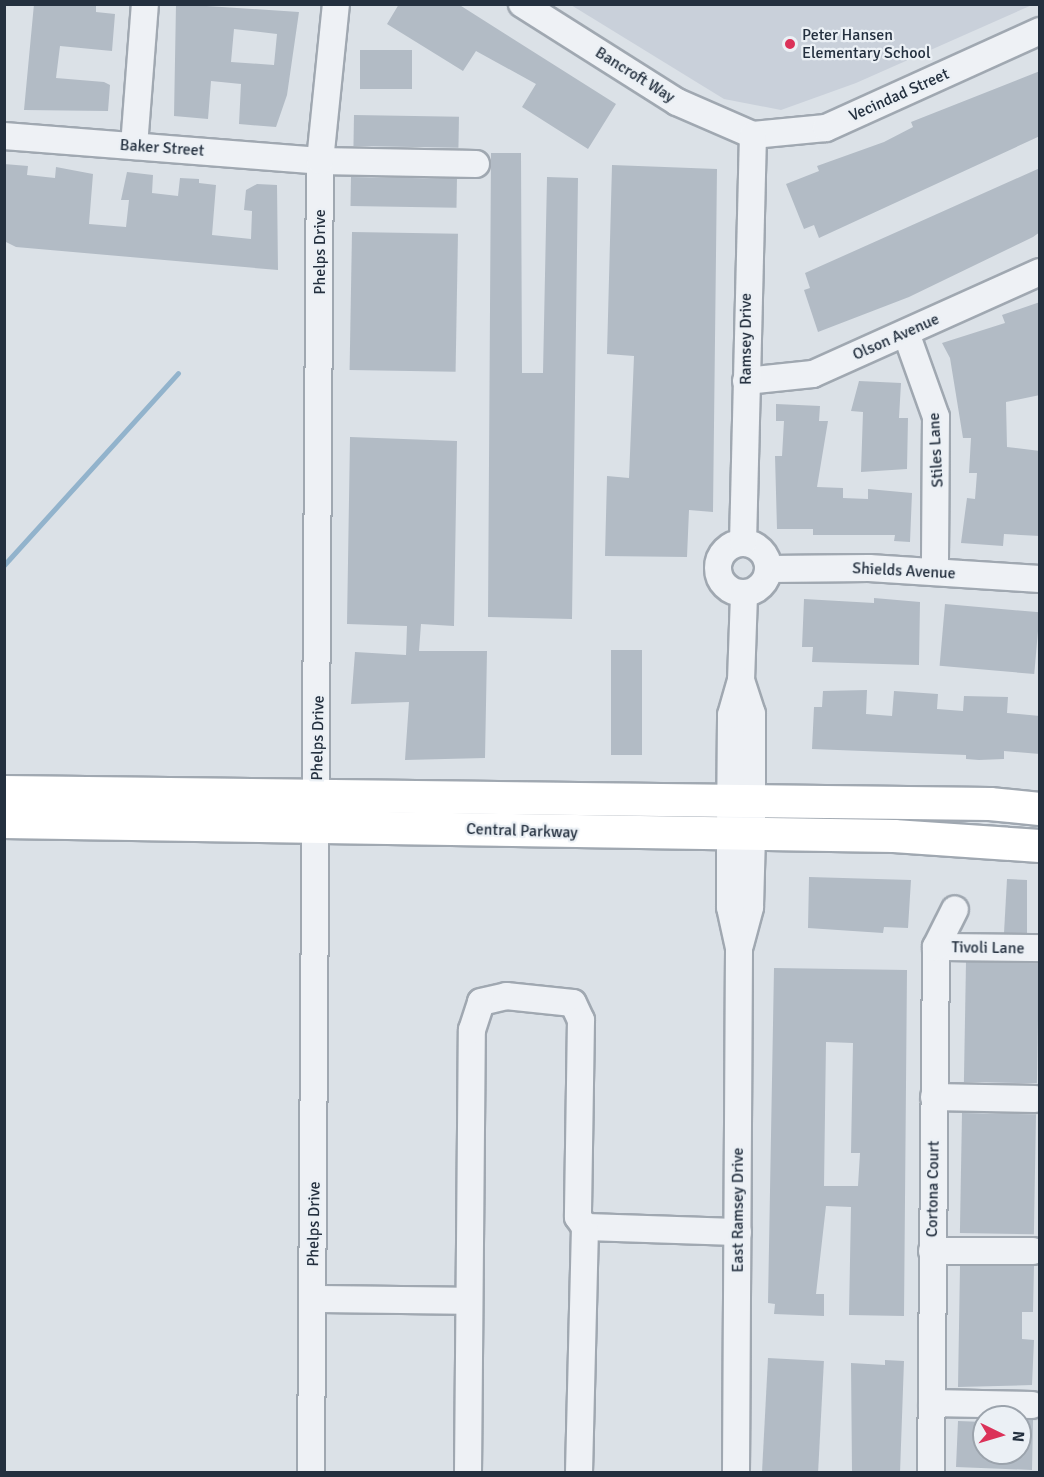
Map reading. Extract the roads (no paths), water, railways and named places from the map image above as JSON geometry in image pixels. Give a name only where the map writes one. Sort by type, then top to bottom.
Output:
[{"type":"main road","name":"Central Parkway","points":[[4,792],[317,808],[520,833],[741,834],[1040,846]]},
{"type":"main road","name":"Central Parkway","points":[[4,822],[460,801],[990,804],[1040,809]]},
{"type":"street","points":[[134,146],[145,4]]},
{"type":"street","name":"Phelps Drive","points":[[311,1473],[320,161],[336,4]]},
{"type":"street","name":"Bancroft Way","points":[[522,4],[677,102],[753,135]]},
{"type":"street","name":"Vecindad Street","points":[[753,135],[826,128],[1040,31]]},
{"type":"street","name":"Ramsey Drive","points":[[743,543],[753,135]]},
{"type":"street","name":"Baker Street","points":[[4,136],[320,161],[476,164]]},
{"type":"street","name":"Olson Avenue","points":[[746,381],[813,374],[1040,272]]},
{"type":"street","name":"Stiles Lane","points":[[906,333],[936,417],[935,572]]},
{"type":"street","points":[[743,543],[764,554],[768,568],[764,583],[744,594],[729,589],[718,569],[728,548],[743,543]]},
{"type":"street","name":"Shields Avenue","points":[[768,568],[935,572],[1040,579]]},
{"type":"street","name":"East Ramsey Drive","points":[[736,1473],[739,948],[730,907],[741,834],[741,803],[752,714],[741,681],[744,594]]},
{"type":"street","name":"Cortona Court","points":[[931,1473],[936,947],[955,909]]},
{"type":"street","name":"Tivoli Lane","points":[[936,947],[1039,948]]},
{"type":"street","points":[[468,1473],[472,1030],[481,1002],[497,996],[552,998],[573,1003],[581,1020],[578,1218],[585,1227],[579,1473]]},
{"type":"street","points":[[934,1097],[1035,1099]]},
{"type":"street","points":[[585,1227],[738,1232]]},
{"type":"street","points":[[932,1251],[1033,1251]]},
{"type":"street","points":[[313,1299],[469,1301]]},
{"type":"street","points":[[932,1403],[1032,1404]]},
{"type":"waterway","points":[[4,565],[178,373]]},
{"type":"place","name":"Peter Hansen Elementary School","points":[[790,44]]}]
